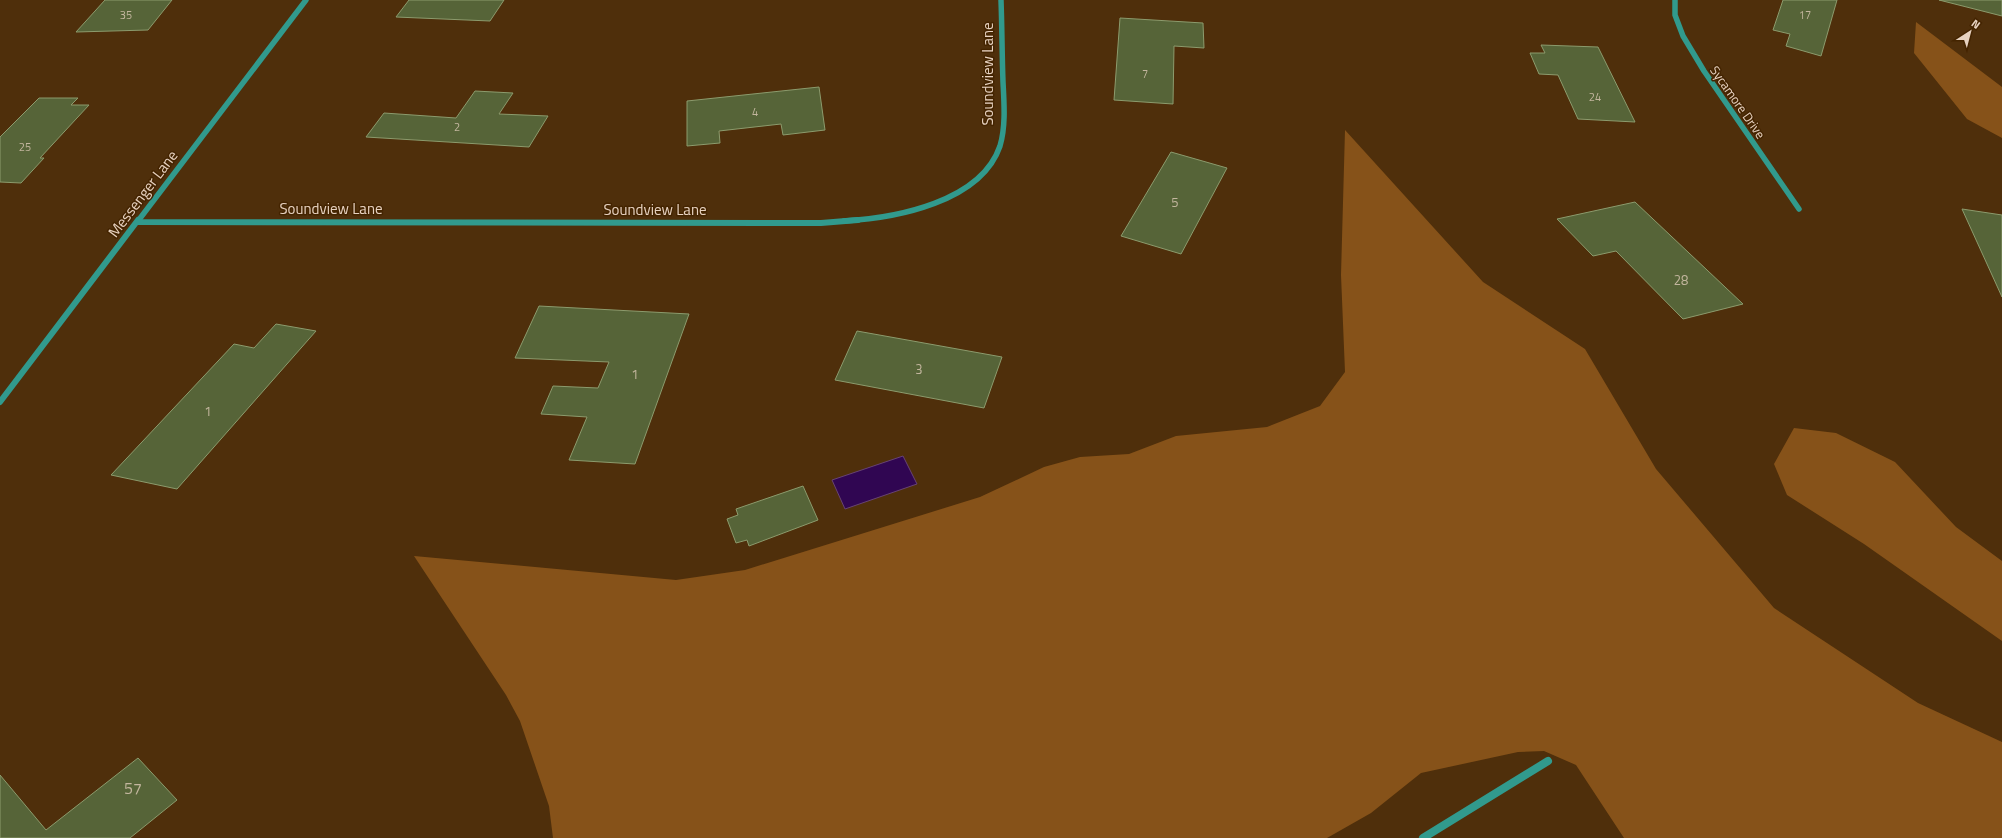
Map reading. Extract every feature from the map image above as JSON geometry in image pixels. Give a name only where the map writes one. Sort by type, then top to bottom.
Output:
[{"type":"street","name":"Messenger Lane","points":[[0,402],[306,0]]},
{"type":"street","name":"Soundview Lane","points":[[138,222],[821,223],[877,218],[926,206],[968,186],[991,164],[1000,145],[1004,113],[1001,0]]},
{"type":"street","name":"Sycamore Drive","points":[[1675,0],[1675,15],[1683,36],[1693,54],[1799,209]]},
{"type":"street","points":[[1423,838],[1548,761]]},
{"type":"shaded area","points":[[1916,22],[2002,87],[2002,138],[1967,119],[1914,53]]},
{"type":"shaded area","points":[[1345,130],[1483,282],[1585,349],[1656,469],[1774,608],[1918,703],[2002,742],[2002,838],[1624,838],[1576,765],[1544,751],[1518,752],[1421,773],[1371,813],[1327,838],[553,838],[549,806],[520,721],[506,695],[414,556],[676,580],[745,570],[980,497],[1044,467],[1080,457],[1129,454],[1176,436],[1267,427],[1320,406],[1345,372],[1341,275]]},
{"type":"shaded area","points":[[1794,428],[1836,433],[1895,462],[1956,527],[2002,561],[2002,641],[1864,544],[1787,495],[1774,464]]},
{"type":"shaded area","points":[[903,456],[917,484],[845,509],[832,480]]},
{"type":"building","points":[[105,0],[172,0],[148,30],[76,32]]},
{"type":"building","points":[[409,0],[504,0],[490,21],[396,17]]},
{"type":"building","points":[[1783,0],[1837,0],[1821,56],[1786,46],[1790,34],[1773,30]]},
{"type":"building","points":[[1939,0],[2002,0],[2002,16]]},
{"type":"building","points":[[1120,18],[1203,23],[1204,48],[1174,46],[1173,104],[1114,100]]},
{"type":"building","points":[[1541,45],[1598,47],[1635,122],[1578,119],[1558,75],[1539,74],[1530,53],[1545,53]]},
{"type":"building","points":[[819,87],[825,130],[783,135],[781,124],[719,131],[720,143],[687,146],[687,101]]},
{"type":"building","points":[[475,91],[513,93],[499,114],[548,116],[529,147],[366,137],[384,113],[456,118]]},
{"type":"building","points":[[39,98],[78,98],[71,105],[89,105],[40,158],[44,158],[21,183],[0,182],[0,137]]},
{"type":"building","points":[[1171,152],[1227,168],[1181,254],[1121,236]]},
{"type":"building","points":[[1635,202],[1743,304],[1683,319],[1616,251],[1593,256],[1557,219]]},
{"type":"building","points":[[1962,209],[2002,215],[2002,297]]},
{"type":"building","points":[[539,306],[689,314],[635,464],[569,460],[587,417],[541,414],[553,386],[598,388],[609,362],[515,358]]},
{"type":"building","points":[[276,324],[316,331],[177,489],[111,475],[234,344],[254,348]]},
{"type":"building","points":[[857,331],[1002,357],[984,408],[835,380]]},
{"type":"building","points":[[803,486],[818,520],[749,546],[747,540],[736,543],[727,519],[738,515],[736,509]]},
{"type":"building","points":[[138,758],[177,800],[130,838],[0,838],[0,775],[46,830]]}]
